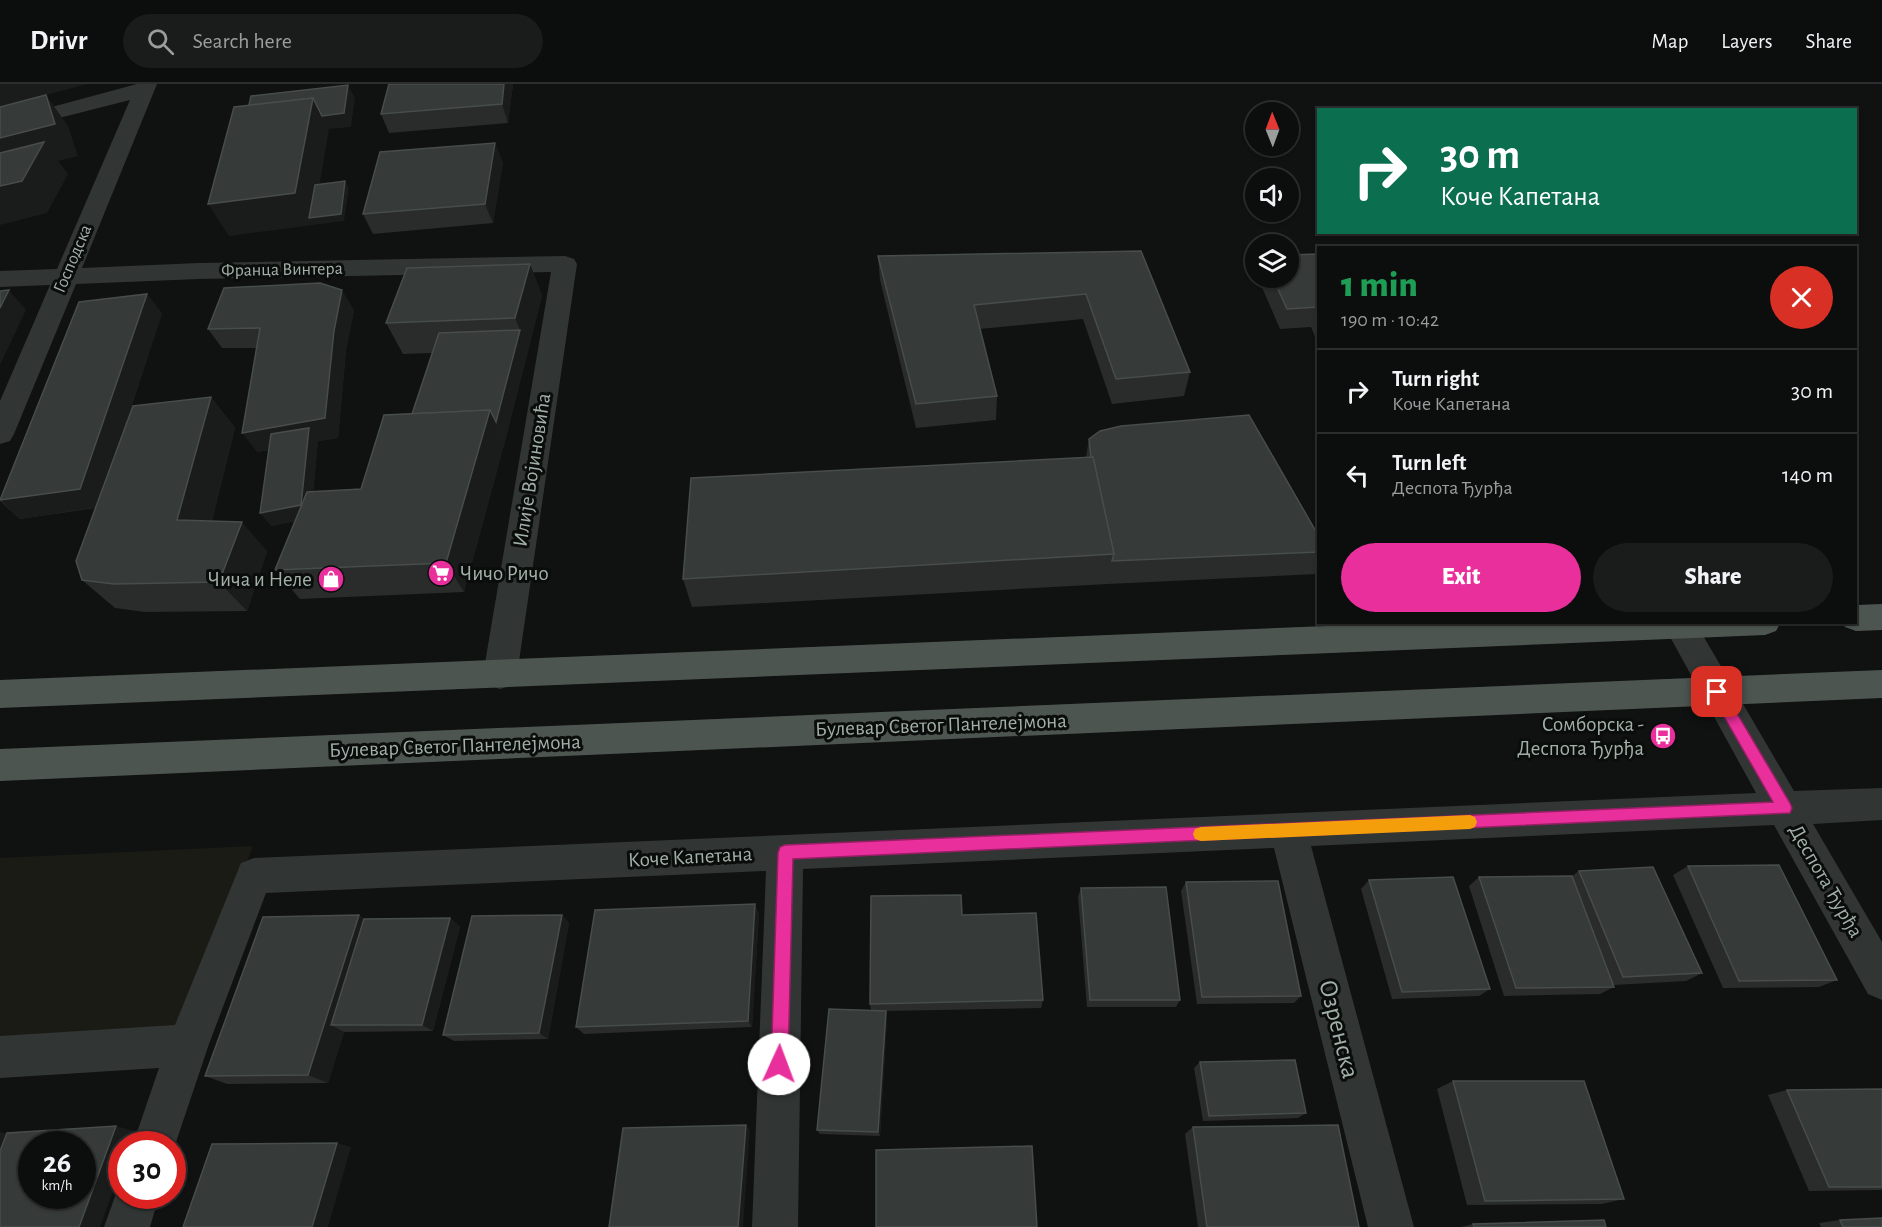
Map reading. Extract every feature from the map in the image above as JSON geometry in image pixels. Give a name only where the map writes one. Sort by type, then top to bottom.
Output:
[{"type":"main road","points":[[1857,618],[1882,617]]},
{"type":"main road","points":[[0,694],[1722,624]]},
{"type":"main road","name":"Булевар Светог Пантелејмона","points":[[0,765],[1882,684]]},
{"type":"street","points":[[0,127],[146,87]]},
{"type":"street","name":"Господска","points":[[0,434],[146,87]]},
{"type":"street","name":"Франца Винтера","points":[[0,279],[199,271],[565,264]]},
{"type":"street","name":"Илије Војиновића","points":[[500,675],[565,264]]},
{"type":"street","name":"Деспота Ђурђа","points":[[1680,626],[1882,980]]},
{"type":"street","name":"Коче Капетана","points":[[158,1131],[188,1044],[254,876],[1882,804]]},
{"type":"street","name":"Озренска","points":[[1288,830],[1390,1227]]},
{"type":"street","points":[[775,1227],[785,853]]},
{"type":"street","points":[[0,1057],[178,1046]]},
{"type":"street","points":[[127,1227],[133,1209]]},
{"type":"shaded area","points":[[253,846],[178,1036],[0,1046],[0,858]]},
{"type":"building","points":[[389,84],[504,84],[502,104],[381,114]]},
{"type":"building","points":[[348,85],[344,113],[322,116],[313,98],[249,105],[251,96]]},
{"type":"building","points":[[46,95],[55,124],[0,138],[0,107]]},
{"type":"building","points":[[313,98],[295,193],[208,204],[234,107]]},
{"type":"building","points":[[44,142],[22,181],[0,186],[0,153]]},
{"type":"building","points":[[495,143],[485,204],[363,214],[380,152]]},
{"type":"building","points":[[345,181],[341,214],[309,218],[315,185]]},
{"type":"building","points":[[1141,251],[1190,372],[1116,379],[1086,294],[974,305],[997,396],[916,404],[878,256]]},
{"type":"building","points":[[1317,254],[1317,307],[1287,309],[1278,288],[1299,288],[1299,255]]},
{"type":"building","points":[[530,264],[515,318],[386,323],[407,268]]},
{"type":"building","points":[[320,283],[342,290],[334,331],[325,418],[242,433],[260,328],[208,329],[224,288]]},
{"type":"building","points":[[9,290],[0,308],[0,291]]},
{"type":"building","points":[[147,294],[80,489],[0,500],[79,302]]},
{"type":"building","points":[[520,330],[496,422],[490,410],[412,414],[439,333]]},
{"type":"building","points":[[211,397],[177,520],[242,522],[219,582],[114,584],[82,580],[76,561],[133,406]]},
{"type":"building","points":[[490,410],[446,563],[275,570],[307,492],[361,489],[384,415]]},
{"type":"building","points":[[1249,415],[1317,533],[1317,552],[1112,561],[1114,554],[1093,457],[1091,457],[1089,439],[1100,431],[1121,426]]},
{"type":"building","points":[[309,428],[301,505],[260,513],[271,434]]},
{"type":"building","points":[[1093,457],[1114,554],[683,579],[691,478]]},
{"type":"building","points":[[1779,865],[1837,980],[1739,981],[1688,866]]},
{"type":"building","points":[[1653,867],[1702,973],[1623,977],[1579,871]]},
{"type":"building","points":[[1572,876],[1614,987],[1516,988],[1479,877]]},
{"type":"building","points":[[1453,877],[1490,989],[1402,992],[1369,880]]},
{"type":"building","points":[[1278,881],[1301,996],[1202,997],[1186,882]]},
{"type":"building","points":[[1166,887],[1180,1000],[1090,1000],[1081,888]]},
{"type":"building","points":[[961,895],[962,915],[1036,913],[1043,1000],[870,1004],[871,896]]},
{"type":"building","points":[[755,904],[748,1021],[576,1027],[595,910]]},
{"type":"building","points":[[359,915],[308,1075],[205,1076],[263,917]]},
{"type":"building","points":[[562,915],[539,1033],[443,1035],[472,916]]},
{"type":"building","points":[[450,918],[422,1025],[331,1025],[364,919]]},
{"type":"building","points":[[829,1009],[886,1011],[878,1132],[817,1130]]},
{"type":"building","points":[[1295,1060],[1306,1113],[1209,1116],[1200,1062]]},
{"type":"building","points":[[1453,1081],[1584,1081],[1624,1199],[1485,1201]]},
{"type":"building","points":[[1882,1089],[1882,1187],[1829,1187],[1787,1090]]},
{"type":"building","points":[[746,1125],[738,1227],[609,1227],[623,1128]]},
{"type":"building","points":[[1338,1125],[1359,1227],[1207,1227],[1193,1127]]},
{"type":"building","points":[[116,1126],[114,1131],[108,1131],[108,1148],[96,1181],[96,1131],[38,1131]]},
{"type":"building","points":[[18,1132],[18,1209],[86,1209],[79,1227],[0,1227],[0,1151],[7,1133]]},
{"type":"building","points":[[337,1143],[312,1227],[183,1227],[212,1144]]},
{"type":"building","points":[[1032,1146],[1037,1227],[876,1227],[876,1150]]},
{"type":"building","points":[[1882,1218],[1882,1227],[1843,1227],[1840,1220]]},
{"type":"building","points":[[1604,1220],[1606,1227],[1474,1227],[1473,1224]]},
{"type":"slow traffic","points":[[1201,834],[1470,822]]},
{"type":"place","name":"Чичо Ричо","points":[[441,573]]},
{"type":"place","name":"Чича и Неле","points":[[331,579]]},
{"type":"place","name":"Сомборска - Деспота Ђурђа","points":[[1663,736]]},
{"type":"route","points":[[779,1064],[785,853],[1785,808],[1717,692]]}]
